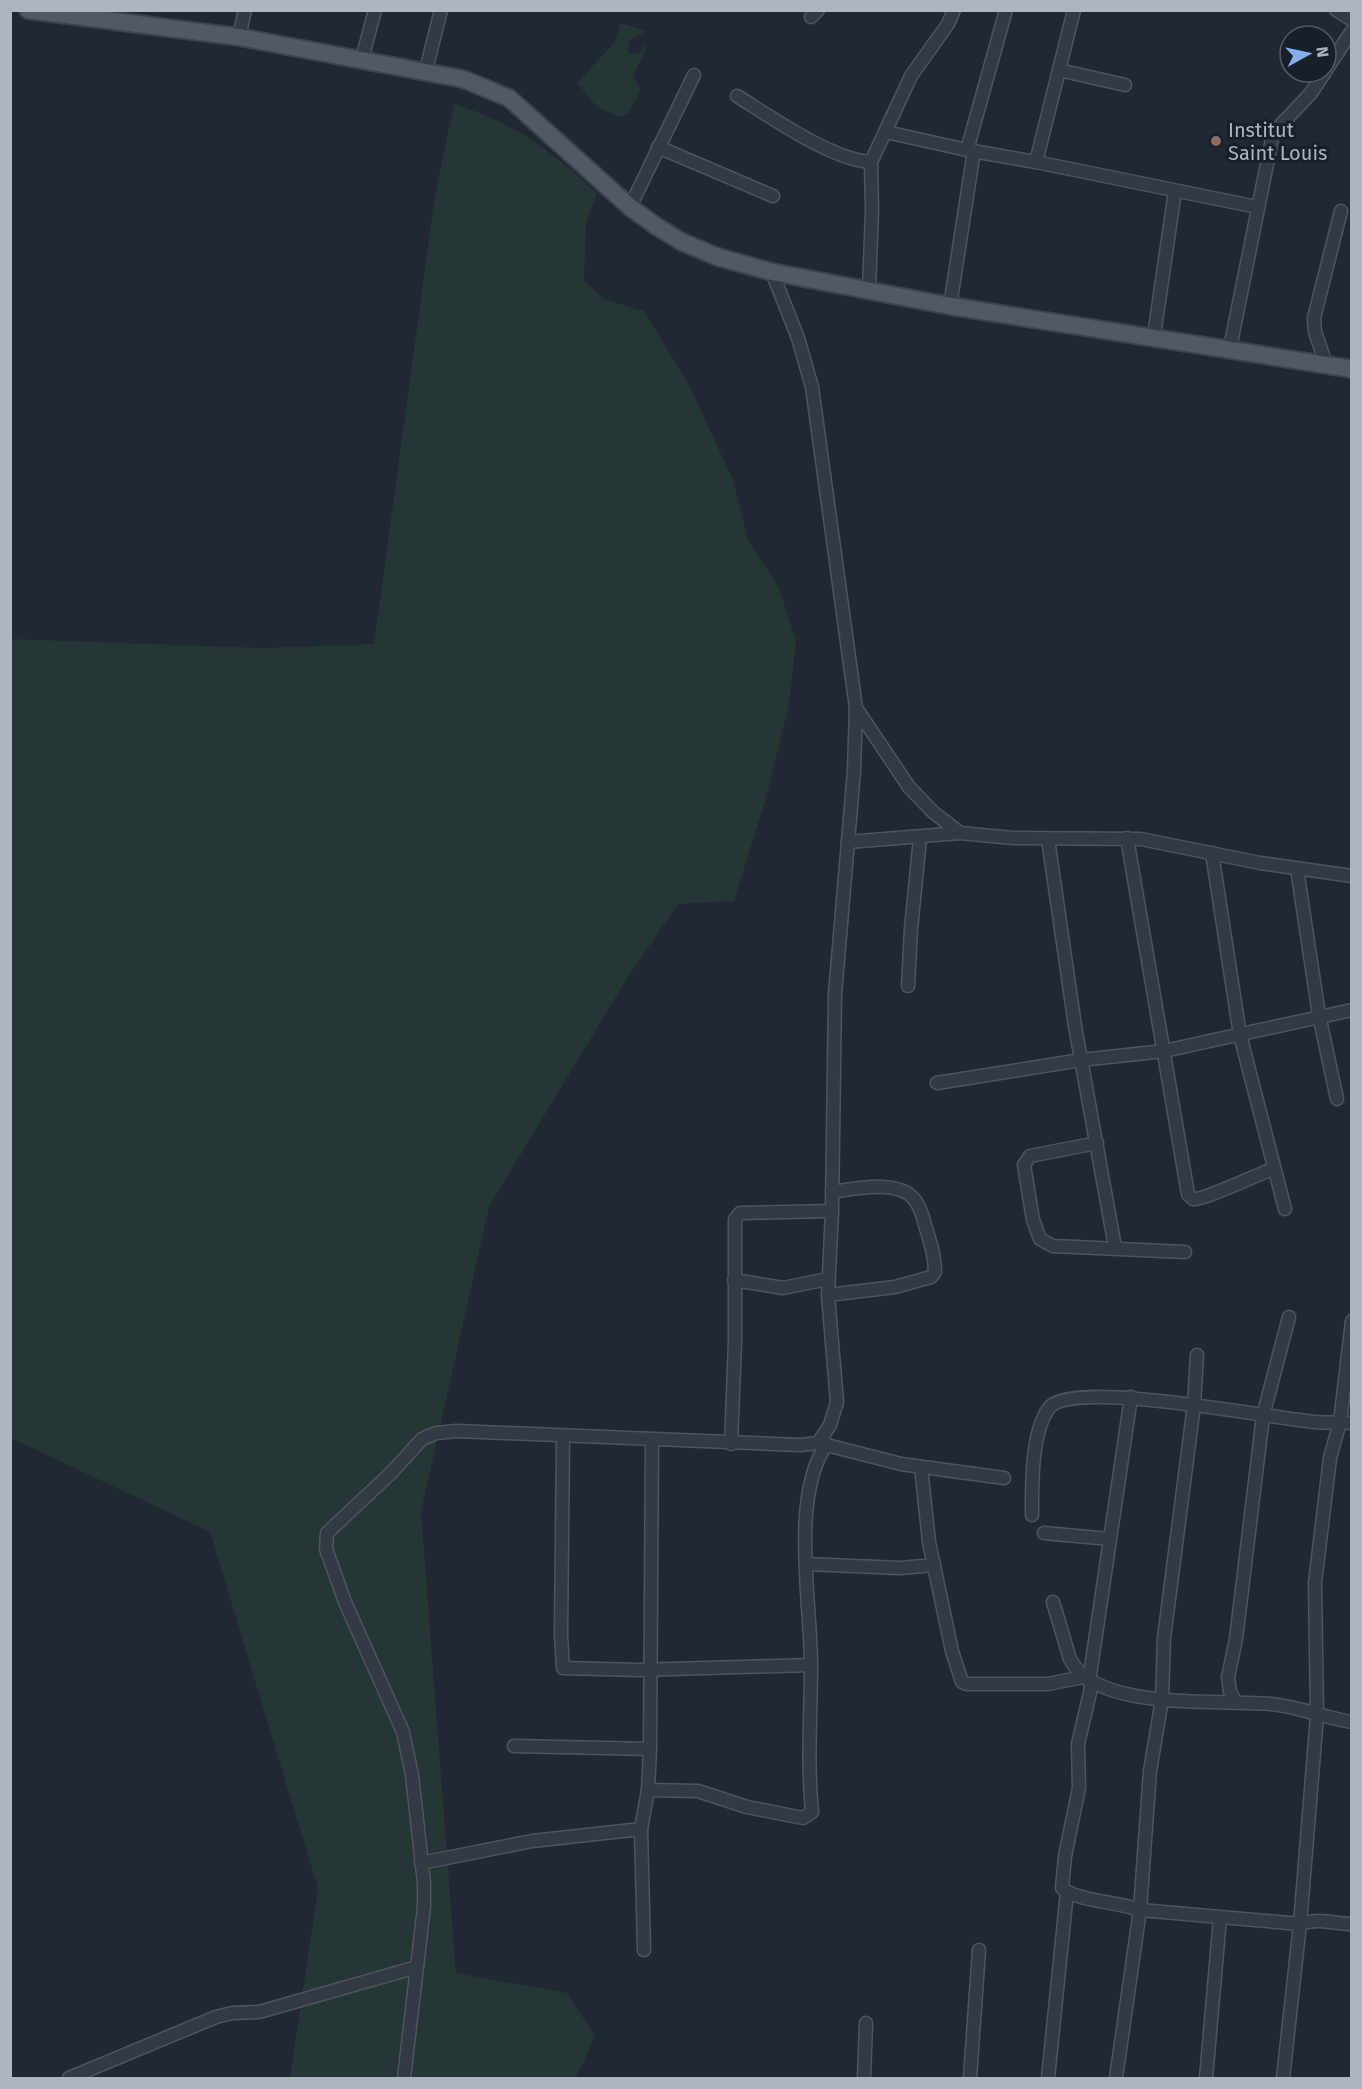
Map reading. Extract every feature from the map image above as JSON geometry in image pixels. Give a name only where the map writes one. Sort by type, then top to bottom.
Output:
[{"type":"main road","points":[[28,10],[239,37],[426,70],[463,79],[509,98],[630,207],[682,242],[718,257],[772,272],[950,306],[1154,336],[1352,369]]},
{"type":"street","points":[[239,37],[245,10]]},
{"type":"street","points":[[362,59],[375,10]]},
{"type":"street","points":[[426,70],[441,10]]},
{"type":"street","points":[[869,290],[871,162],[911,76],[948,24],[954,10]]},
{"type":"street","points":[[950,306],[971,151],[1006,10]]},
{"type":"street","points":[[1036,162],[1074,10]]},
{"type":"street","points":[[1336,10],[1352,20]]},
{"type":"street","points":[[1338,51],[1352,30]]},
{"type":"street","points":[[1059,70],[1125,85]]},
{"type":"street","points":[[630,207],[694,75]]},
{"type":"street","points":[[1230,348],[1272,139],[1276,130],[1317,84]]},
{"type":"street","points":[[737,96],[830,149],[856,160],[871,162]]},
{"type":"street","points":[[886,132],[1257,207]]},
{"type":"street","points":[[658,147],[773,196]]},
{"type":"street","points":[[1154,336],[1175,191]]},
{"type":"street","points":[[1326,364],[1314,318],[1341,211]]},
{"type":"street","points":[[648,1790],[698,1791],[775,1813],[809,1816],[812,1812],[808,1770],[811,1665],[806,1564],[808,1499],[814,1469],[837,1401],[828,1295],[832,1211],[835,994],[848,842],[856,708],[811,381],[798,338],[772,272]]},
{"type":"street","points":[[856,708],[909,787],[933,812],[960,833]]},
{"type":"street","points":[[848,842],[960,833],[1048,839],[1127,838],[1352,876]]},
{"type":"street","points":[[908,986],[920,838]]},
{"type":"street","points":[[1127,838],[1188,1194],[1193,1199],[1204,1199],[1231,1184],[1273,1169]]},
{"type":"street","points":[[1048,839],[1081,1060],[1115,1247]]},
{"type":"street","points":[[1212,853],[1240,1035],[1285,1209]]},
{"type":"street","points":[[1297,868],[1319,1015],[1337,1099]]},
{"type":"street","points":[[937,1083],[1081,1060],[1164,1051],[1319,1015],[1352,1010]]},
{"type":"street","points":[[1097,1143],[1030,1156],[1026,1159],[1024,1165],[1033,1220],[1036,1232],[1045,1244],[1185,1252]]},
{"type":"street","points":[[828,1295],[895,1287],[931,1277],[935,1272],[930,1240],[922,1216],[914,1199],[905,1192],[862,1188],[832,1192]]},
{"type":"street","points":[[731,1444],[735,1342],[733,1225],[740,1213],[832,1211]]},
{"type":"street","points":[[734,1280],[783,1288],[828,1279]]},
{"type":"street","points":[[1236,1702],[1230,1692],[1228,1677],[1236,1639],[1263,1416],[1289,1317]]},
{"type":"street","points":[[1283,2079],[1300,1924],[1317,1716],[1315,1583],[1330,1458],[1346,1423],[1352,1321]]},
{"type":"street","points":[[1116,2079],[1140,1910],[1150,1771],[1162,1699],[1164,1638],[1194,1405],[1197,1355]]},
{"type":"street","points":[[1032,1515],[1034,1462],[1039,1436],[1050,1407],[1055,1403],[1090,1397],[1131,1397],[1263,1416],[1346,1423]]},
{"type":"street","points":[[1131,1397],[1078,1744],[1079,1788],[1065,1856],[1062,1888],[1067,1892],[1140,1910],[1300,1924],[1315,1918],[1352,1924]]},
{"type":"street","points":[[404,2079],[424,1907],[410,1760],[403,1732],[345,1602],[327,1549],[327,1533],[429,1435],[457,1431],[784,1446],[823,1443],[921,1467],[1004,1478]]},
{"type":"street","points":[[563,1437],[562,1665],[565,1669],[650,1670],[811,1665]]},
{"type":"street","points":[[644,1950],[641,1829],[648,1790],[650,1749],[652,1441]]},
{"type":"street","points":[[921,1467],[928,1542],[952,1651],[962,1682],[967,1684],[1048,1684],[1088,1681],[1116,1692],[1177,1702],[1274,1704],[1317,1716],[1352,1722]]},
{"type":"street","points":[[1044,1533],[1110,1539]]},
{"type":"street","points":[[806,1564],[914,1568],[934,1565]]},
{"type":"street","points":[[1053,1602],[1070,1659],[1088,1681]]},
{"type":"street","points":[[514,1746],[650,1749]]},
{"type":"street","points":[[421,1863],[532,1840],[641,1829]]},
{"type":"street","points":[[1048,2079],[1067,1892]]},
{"type":"street","points":[[1206,2079],[1220,1918]]},
{"type":"street","points":[[970,2079],[979,1950]]},
{"type":"street","points":[[69,2079],[216,2017],[232,2013],[259,2012],[417,1966]]},
{"type":"street","points":[[864,2079],[866,2023]]},
{"type":"shaded area","points":[[620,23],[644,30],[644,34],[630,39],[627,50],[630,54],[638,54],[646,44],[646,49],[633,76],[641,90],[628,113],[621,117],[598,108],[577,83],[615,42]]},
{"type":"shaded area","points":[[454,104],[514,129],[564,164],[597,193],[586,222],[584,281],[606,300],[644,311],[690,387],[733,480],[748,540],[779,588],[796,641],[789,705],[766,798],[734,901],[678,904],[626,980],[489,1207],[421,1512],[456,1973],[567,1993],[595,2036],[576,2078],[290,2078],[318,1889],[210,1532],[11,1438],[11,639],[261,648],[374,644],[435,195]]},
{"type":"place","name":"Institut Saint Louis","points":[[1216,141]]}]
